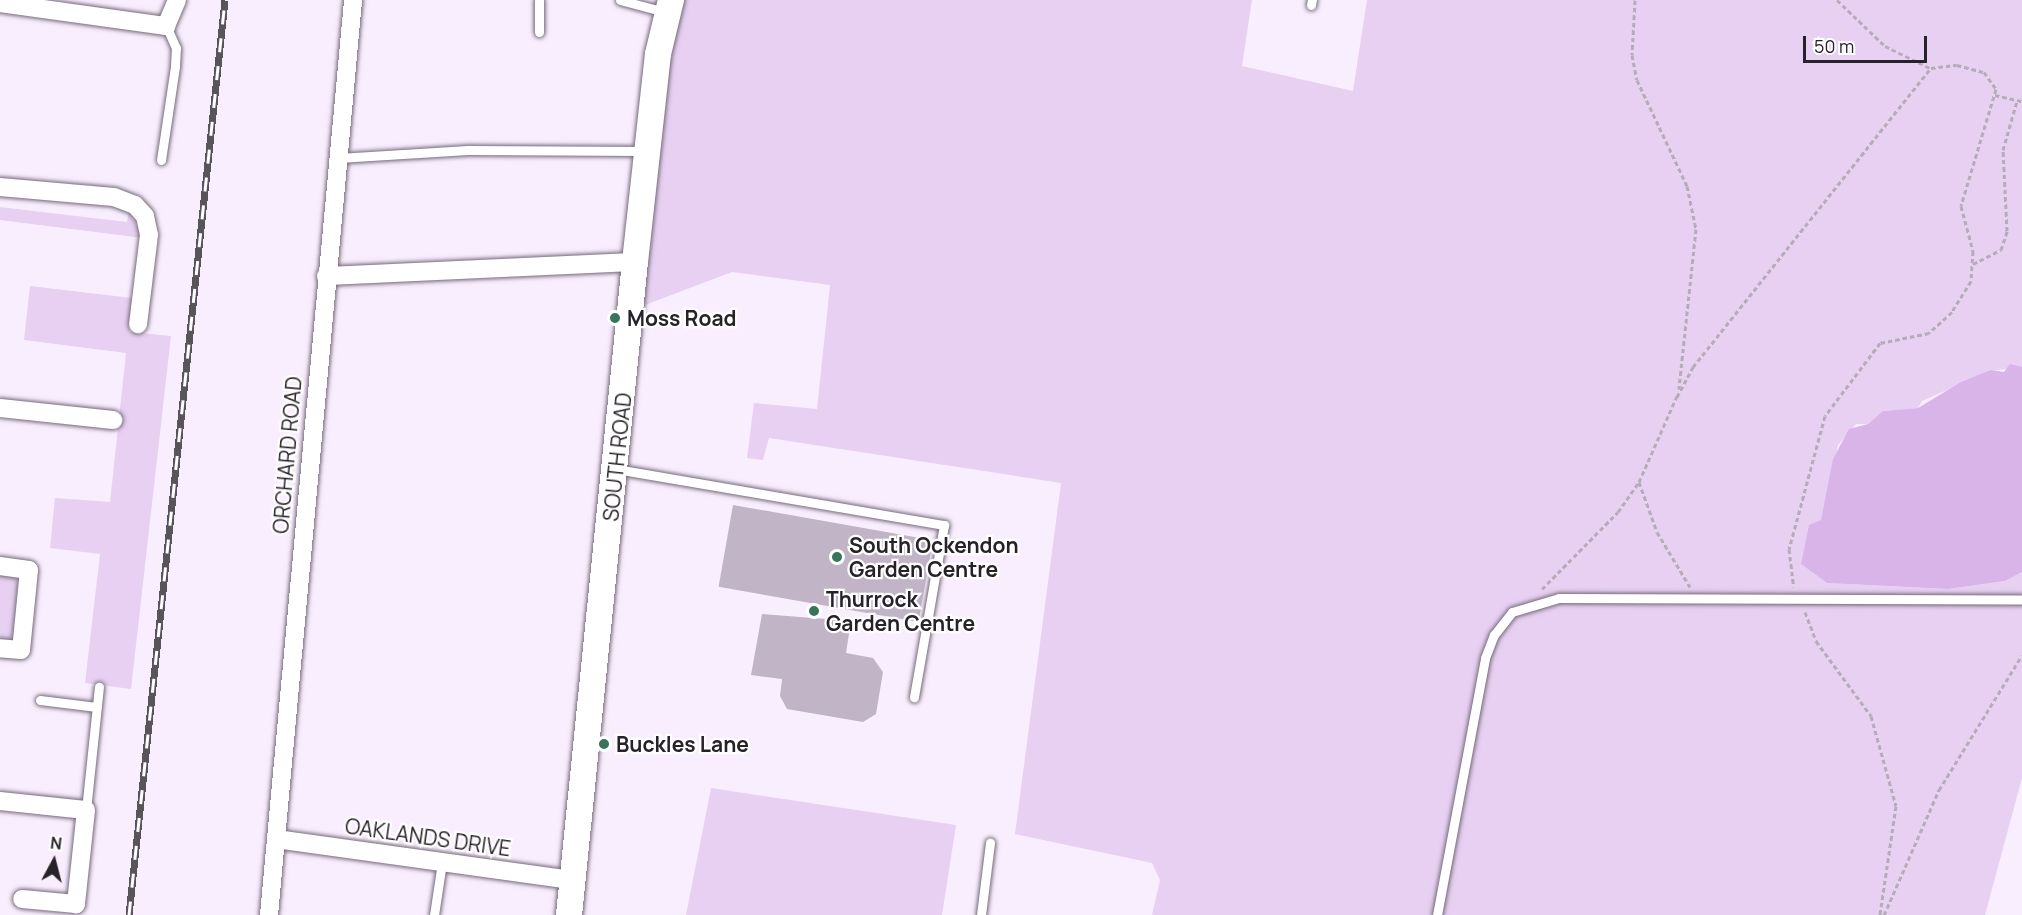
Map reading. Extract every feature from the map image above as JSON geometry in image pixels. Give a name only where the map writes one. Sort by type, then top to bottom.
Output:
[{"type":"main road","name":"SOUTH ROAD","points":[[569,915],[647,151],[669,7]]},
{"type":"street","points":[[0,3],[166,26],[177,0]]},
{"type":"street","name":"ORCHARD ROAD","points":[[269,915],[353,0]]},
{"type":"street","points":[[0,187],[114,197],[135,205],[145,216],[149,235],[138,324]]},
{"type":"street","points":[[326,276],[635,262]]},
{"type":"street","points":[[0,408],[113,420]]},
{"type":"street","points":[[0,566],[29,570],[21,650],[0,648]]},
{"type":"street","points":[[0,801],[86,810],[76,904],[21,898]]},
{"type":"street","name":"OAKLANDS DRIVE","points":[[276,839],[573,880]]},
{"type":"lane","points":[[539,0],[539,32]]},
{"type":"lane","points":[[620,0],[669,7]]},
{"type":"lane","points":[[161,160],[176,48],[166,26]]},
{"type":"lane","points":[[338,158],[468,150],[647,151]]},
{"type":"lane","points":[[616,469],[664,480],[944,525],[914,697]]},
{"type":"lane","points":[[1437,915],[1494,635],[1512,612],[1534,602],[1699,599],[2022,600]]},
{"type":"lane","points":[[86,810],[99,687]]},
{"type":"lane","points":[[40,700],[97,706]]},
{"type":"lane","points":[[981,915],[990,843]]},
{"type":"lane","points":[[434,915],[442,862]]},
{"type":"path","points":[[1635,0],[1637,80],[1687,186],[1696,229],[1686,359],[1677,397]]},
{"type":"path","points":[[1837,0],[1885,46],[1931,68],[1974,67],[1992,80],[1995,94],[1963,191],[1973,264],[1971,281],[1942,322],[1929,333],[1880,343],[1825,416],[1789,549],[1788,573],[1816,640],[1871,716],[1896,806],[1882,915]]},
{"type":"path","points":[[1536,593],[1592,541],[1639,482],[1693,367],[1931,68]]},
{"type":"path","points":[[1973,264],[2001,250],[2007,231],[2002,150],[2020,101],[1995,94]]},
{"type":"path","points":[[1639,482],[1657,532],[1699,599]]},
{"type":"path","points":[[1882,915],[1939,790],[2022,655]]},
{"type":"shaded area","points":[[678,0],[1252,0],[1242,66],[1353,91],[1367,0],[2022,0],[2022,367],[1990,371],[1922,401],[1918,408],[1883,411],[1868,424],[1856,424],[1838,445],[1821,521],[1801,564],[1827,583],[1948,589],[2005,581],[2022,572],[2022,778],[1985,915],[1152,915],[1160,880],[1152,863],[1015,834],[1061,483],[769,438],[763,460],[747,458],[754,403],[817,409],[830,285],[732,272],[637,308]]},
{"type":"shaded area","points":[[0,207],[127,222],[129,211],[143,238],[0,220]]},
{"type":"shaded area","points":[[30,286],[132,298],[129,332],[171,336],[131,689],[85,683],[100,554],[50,548],[55,498],[110,502],[126,353],[24,340]]},
{"type":"shaded area","points":[[2010,364],[2022,367],[2022,572],[2005,581],[1948,589],[1827,583],[1801,564],[1809,525],[1821,520],[1833,459],[1849,429],[1868,424],[1883,411],[1918,408],[1961,382],[1991,370],[2004,372]]},
{"type":"shaded area","points":[[0,574],[14,576],[21,588],[19,626],[7,643],[0,642]]},
{"type":"shaded area","points":[[711,788],[956,825],[942,915],[686,915]]},
{"type":"building","points":[[733,505],[933,540],[919,622],[719,587]]},
{"type":"building","points":[[762,614],[851,621],[846,653],[873,658],[883,672],[876,714],[863,722],[787,709],[780,696],[782,679],[751,675]]},
{"type":"railway","points":[[129,915],[225,0]]},
{"type":"place","name":"Moss Road","points":[[615,318]]},
{"type":"place","name":"South Ockendon Garden Centre","points":[[837,557]]},
{"type":"place","name":"Thurrock Garden Centre","points":[[814,611]]},
{"type":"place","name":"Buckles Lane","points":[[604,744]]}]
